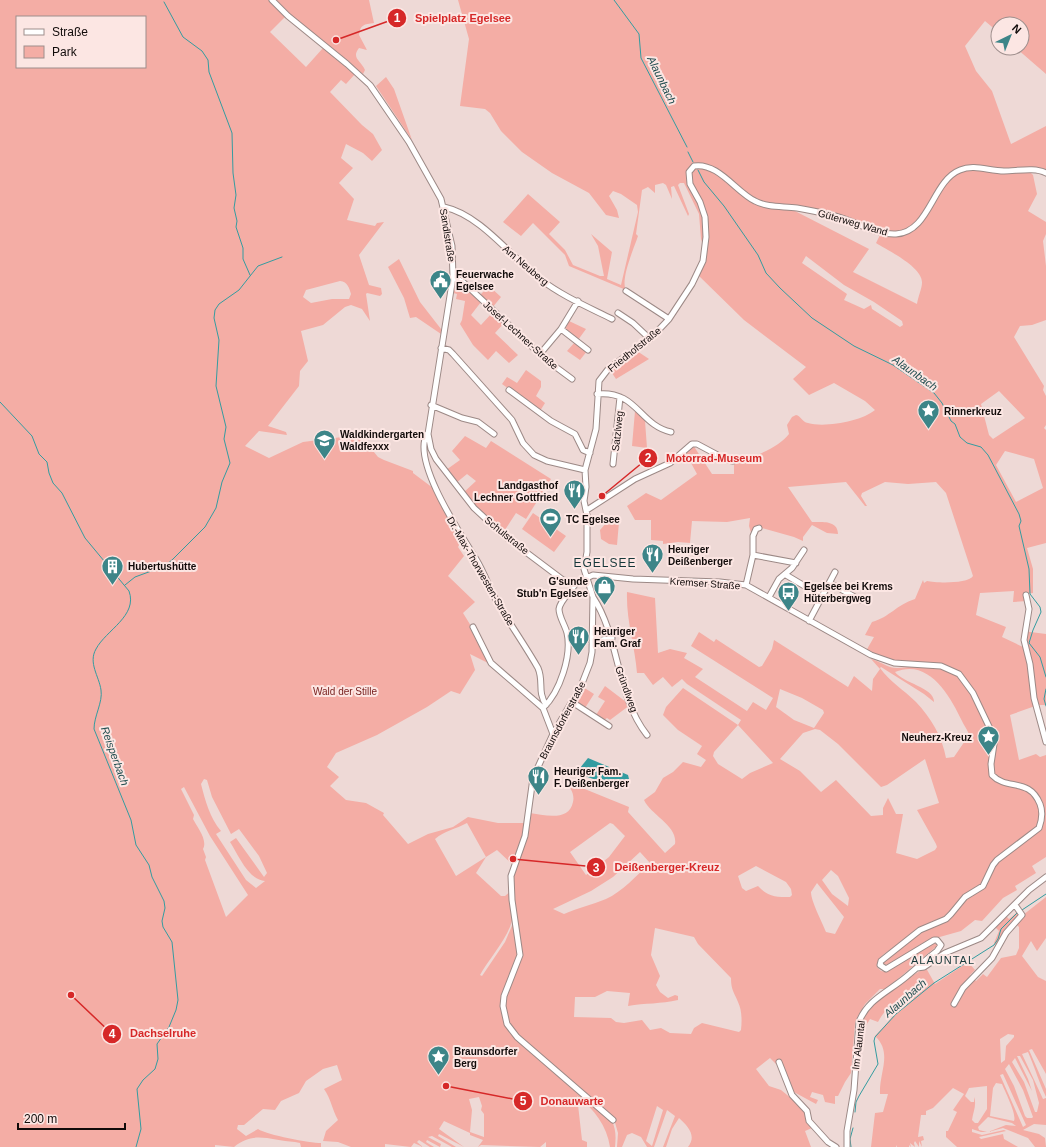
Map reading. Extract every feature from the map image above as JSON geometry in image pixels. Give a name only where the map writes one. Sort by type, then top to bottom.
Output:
[{"type":"street","name":"Sandlstraße","points":[[272,0],[297,24],[359,75],[374,90],[428,174],[444,207],[452,246],[453,277],[441,348]]},
{"type":"street","name":"Friedhofstraße","points":[[585,470],[596,429],[597,394],[599,381],[602,375],[609,368],[650,339],[669,319],[703,261],[705,252],[705,217],[700,202],[688,177],[691,169],[698,166],[706,167],[722,175],[755,201],[774,206]]},
{"type":"street","name":"Güterweg Wand","points":[[774,206],[817,212],[844,218],[878,231],[896,234],[908,230],[914,226],[934,201],[943,182],[960,170],[972,167],[1001,171],[1037,170],[1046,172]]},
{"type":"street","name":"Am Neuberg","points":[[444,207],[457,211],[470,218],[542,280],[612,319]]},
{"type":"street","name":"Josef-Lechner-Straße","points":[[453,277],[463,282],[540,354],[572,379]]},
{"type":"street","points":[[626,291],[669,319]]},
{"type":"street","points":[[540,354],[561,329],[578,301]]},
{"type":"street","points":[[618,313],[633,323],[650,339]]},
{"type":"street","points":[[561,329],[588,350]]},
{"type":"street","points":[[441,348],[449,350],[453,354],[512,420],[523,443],[534,455],[546,461],[585,470],[586,487],[584,501],[587,510],[587,552],[584,569],[588,577],[576,583],[560,606],[560,615],[567,632],[567,651],[562,677],[554,694],[544,706],[491,663],[473,627]]},
{"type":"street","name":"Schulstraße","points":[[441,348],[431,405],[428,434],[431,450],[436,459],[474,508],[502,534],[558,576],[570,583],[576,583]]},
{"type":"street","points":[[509,390],[551,421],[575,434],[583,450],[590,453]]},
{"type":"street","name":"Satzlweg","points":[[597,394],[620,397],[630,401],[658,427],[671,432]]},
{"type":"street","name":"Satzlweg","points":[[613,464],[620,397]]},
{"type":"street","points":[[431,405],[462,418],[482,424],[494,434]]},
{"type":"street","name":"Dr.-Max-Thorwesten-Straße","points":[[428,434],[424,443],[425,455],[440,500],[476,559],[497,602],[538,668],[541,678],[540,695],[553,734]]},
{"type":"street","points":[[587,510],[635,479],[670,463],[692,444],[697,444],[727,460],[733,461]]},
{"type":"street","points":[[746,586],[753,555],[754,532],[759,528]]},
{"type":"street","points":[[769,597],[779,579],[786,575],[804,550]]},
{"type":"street","points":[[753,555],[796,563]]},
{"type":"street","points":[[809,621],[835,572]]},
{"type":"street","name":"Kremser Straße","points":[[588,577],[597,575],[633,579],[720,582],[746,586],[769,597],[809,621],[876,657],[894,663],[941,666],[959,674],[973,692],[994,737],[990,764],[992,774],[1002,781],[1020,785],[1031,790],[1038,799],[1042,815],[1039,828],[997,860],[983,886],[965,896],[946,919],[920,930],[881,961],[880,965],[886,969],[934,940],[939,942],[939,948],[916,969]]},
{"type":"street","points":[[786,575],[823,597]]},
{"type":"street","name":"Braunsdorferstraße","points":[[588,577],[593,597],[590,663],[572,702],[553,734],[533,778],[525,836],[511,876],[512,900],[520,955],[504,996],[504,1016],[511,1031],[517,1037],[613,1120]]},
{"type":"street","points":[[830,583],[860,600]]},
{"type":"street","points":[[1026,595],[1029,609],[1024,640],[1030,664],[1034,698],[1046,742]]},
{"type":"street","name":"Gründlweg","points":[[593,597],[609,627],[620,675],[639,722],[647,735]]},
{"type":"street","points":[[592,642],[612,638]]},
{"type":"street","points":[[572,702],[609,726]]},
{"type":"street","name":"Im Alauntal","points":[[847,1147],[847,1131],[854,1090],[859,1022],[862,1015],[872,1002],[916,969],[924,967],[945,953],[981,938],[1029,890],[1046,877]]},
{"type":"street","points":[[954,1004],[957,995],[992,958],[1006,933],[1021,911],[1015,905]]},
{"type":"street","points":[[779,1062],[792,1096],[806,1109],[809,1121],[828,1142],[836,1147]]},
{"type":"green space","name":"Wald der Stille","points":[[0,0],[369,0],[374,23],[365,25],[360,29],[359,35],[367,50],[359,48],[356,54],[356,57],[365,70],[363,74],[288,14],[270,32],[306,67],[323,48],[355,74],[346,84],[341,80],[330,92],[362,125],[373,134],[382,150],[372,161],[363,153],[346,144],[341,158],[353,168],[339,183],[354,199],[347,220],[375,226],[377,223],[384,222],[359,255],[369,285],[381,288],[382,294],[380,296],[366,294],[370,321],[362,309],[351,305],[345,307],[323,325],[301,331],[308,361],[300,371],[299,386],[268,426],[286,432],[287,435],[259,431],[245,446],[269,458],[303,442],[350,436],[365,441],[378,457],[413,471],[413,473],[433,488],[462,539],[458,547],[464,556],[448,576],[475,602],[463,613],[479,639],[490,664],[470,654],[475,670],[460,694],[451,691],[427,707],[377,735],[336,753],[327,767],[339,777],[330,786],[346,800],[366,803],[384,813],[383,815],[408,844],[428,834],[453,827],[468,817],[498,823],[525,823],[521,849],[513,865],[497,850],[486,857],[476,873],[501,896],[505,896],[511,891],[513,910],[512,921],[509,929],[484,968],[480,975],[482,976],[505,942],[514,921],[518,951],[516,965],[518,965],[521,955],[512,882],[515,866],[523,849],[529,813],[556,816],[567,812],[571,808],[573,802],[573,793],[565,781],[629,807],[628,812],[665,853],[675,844],[675,838],[668,826],[652,811],[644,800],[655,792],[663,778],[673,772],[683,762],[701,767],[706,760],[697,754],[702,746],[678,730],[663,715],[666,707],[683,688],[738,725],[741,720],[687,684],[682,679],[672,687],[663,677],[653,685],[644,673],[637,673],[629,623],[627,592],[655,598],[658,653],[670,649],[687,653],[684,658],[703,669],[695,677],[747,711],[753,702],[766,710],[773,698],[691,646],[699,632],[714,642],[716,639],[759,667],[762,666],[772,649],[774,640],[848,687],[854,676],[872,691],[873,679],[880,669],[871,659],[895,668],[919,666],[945,669],[952,672],[953,669],[939,664],[902,662],[876,656],[866,651],[874,637],[865,635],[872,622],[884,617],[903,604],[915,599],[923,580],[924,583],[927,581],[959,582],[970,579],[973,576],[946,493],[936,482],[908,484],[885,482],[862,493],[861,496],[867,506],[865,506],[846,482],[788,487],[812,522],[825,522],[832,524],[837,529],[838,534],[827,533],[812,525],[803,537],[803,541],[758,527],[753,532],[752,536],[749,526],[750,518],[727,522],[692,521],[690,543],[678,542],[663,544],[663,541],[651,540],[651,520],[635,520],[627,506],[646,493],[661,500],[697,474],[685,452],[693,445],[712,474],[734,474],[734,460],[756,455],[778,444],[789,434],[787,425],[792,417],[796,415],[806,422],[824,425],[853,420],[875,410],[865,401],[834,383],[809,395],[793,379],[806,367],[744,320],[698,275],[705,262],[708,236],[705,236],[704,248],[701,239],[699,214],[684,183],[680,183],[678,185],[689,214],[688,216],[674,186],[671,187],[672,199],[666,185],[663,183],[655,185],[655,193],[648,187],[642,190],[636,234],[638,236],[626,272],[626,290],[569,266],[565,255],[533,223],[521,236],[503,222],[528,194],[560,222],[549,234],[565,250],[573,265],[600,276],[604,276],[598,246],[591,234],[612,252],[607,279],[621,285],[638,212],[637,205],[621,194],[613,191],[609,196],[617,210],[619,218],[606,215],[589,193],[552,173],[522,152],[501,131],[490,113],[485,109],[460,106],[469,39],[458,0],[1046,0],[1046,74],[1025,56],[1030,56],[1030,16],[990,16],[990,25],[985,21],[965,46],[976,71],[992,91],[1011,144],[1046,126],[1046,171],[1037,168],[1001,169],[984,167],[991,172],[1030,172],[1033,175],[1037,194],[1028,211],[1046,222],[1046,234],[1043,241],[1046,266],[1046,320],[1032,325],[1020,326],[1014,337],[1044,386],[1043,390],[1046,396],[1046,425],[1044,428],[1046,430],[1046,543],[1027,548],[1033,569],[1033,593],[1025,594],[1027,601],[1013,602],[1014,591],[980,593],[976,615],[1006,627],[1002,637],[1023,647],[1023,631],[1046,634],[1046,705],[1038,705],[1010,715],[1019,760],[1036,754],[1040,757],[1046,755],[1046,857],[1032,866],[1036,873],[1015,886],[1017,890],[1003,898],[982,921],[975,920],[961,931],[929,940],[888,965],[884,964],[884,962],[903,947],[900,944],[882,956],[877,967],[881,971],[887,972],[903,960],[934,943],[938,945],[892,984],[885,989],[880,989],[865,1004],[855,1023],[851,1073],[838,1096],[835,1096],[835,1104],[825,1102],[823,1095],[812,1092],[810,1097],[818,1100],[816,1104],[792,1091],[781,1062],[776,1064],[770,1058],[756,1069],[769,1086],[781,1090],[806,1112],[808,1123],[812,1128],[805,1131],[811,1147],[688,1147],[692,1139],[690,1131],[679,1118],[672,1129],[666,1147],[663,1147],[675,1116],[667,1110],[654,1147],[647,1147],[641,1137],[632,1133],[627,1135],[622,1147],[617,1147],[618,1133],[614,1119],[612,1121],[616,1140],[615,1147],[610,1147],[606,1132],[599,1118],[589,1106],[577,1096],[582,1140],[587,1142],[587,1147],[546,1147],[546,1142],[540,1147],[481,1145],[478,1147],[483,1140],[444,1121],[439,1129],[464,1147],[439,1134],[438,1136],[456,1147],[452,1147],[432,1136],[428,1137],[441,1144],[440,1147],[427,1140],[426,1142],[434,1147],[430,1147],[419,1140],[417,1142],[423,1147],[414,1143],[411,1147],[385,1144],[385,1147],[351,1147],[338,1142],[323,1141],[326,1131],[338,1120],[324,1089],[342,1080],[337,1065],[323,1069],[306,1081],[299,1093],[281,1101],[275,1110],[263,1109],[244,1125],[238,1125],[237,1129],[246,1136],[258,1129],[270,1134],[308,1142],[321,1143],[321,1147],[301,1147],[300,1143],[263,1138],[249,1139],[234,1147],[215,1145],[215,1147],[0,1147]],"holes":[[[791,209],[834,217],[881,233],[876,243],[911,265],[921,277],[922,285],[917,304],[853,272],[869,249]],[[806,256],[844,285],[874,302],[902,321],[903,325],[900,327],[872,309],[871,305],[864,309],[844,300],[847,294],[802,263]],[[340,281],[346,284],[351,294],[349,299],[332,299],[311,303],[303,297],[306,290]],[[999,391],[1025,418],[993,439],[989,435],[981,404]],[[1005,451],[1034,459],[1043,488],[1016,502],[996,465]],[[881,667],[934,702],[933,697],[924,689],[899,676],[895,672],[907,669],[918,670],[937,682],[951,701],[969,735],[954,757],[946,758],[939,735],[926,714],[916,702],[888,678],[880,668]],[[780,689],[802,698],[823,710],[824,713],[814,728],[794,720],[776,707]],[[738,725],[773,763],[750,773],[742,779],[718,764],[713,756],[714,752]],[[815,729],[820,730],[838,744],[881,787],[887,785],[925,759],[939,803],[917,810],[936,844],[937,847],[935,850],[917,859],[896,853],[903,814],[896,814],[888,798],[883,808],[883,815],[871,816],[836,780],[821,792],[800,771],[780,759],[803,733]],[[204,779],[207,780],[212,797],[231,834],[239,829],[259,856],[267,873],[264,877],[236,838],[230,842],[244,866],[253,876],[259,880],[265,881],[256,888],[246,880],[216,834],[221,831],[208,809],[201,784]],[[184,787],[210,836],[248,895],[226,917],[205,860],[206,857],[203,849],[203,838],[193,819],[194,815],[181,789]],[[467,823],[486,857],[456,876],[435,839],[442,834]],[[610,823],[613,824],[625,836],[609,857],[586,875],[570,852]],[[640,852],[650,863],[624,888],[606,899],[564,914],[553,909],[591,891],[613,877]],[[756,866],[786,882],[791,889],[792,895],[790,897],[772,896],[758,886],[746,891],[742,888],[738,876]],[[831,870],[838,876],[849,898],[848,906],[832,894],[822,880]],[[817,883],[844,917],[835,934],[826,932],[811,896],[811,892]],[[655,928],[694,937],[698,944],[731,978],[732,988],[740,1008],[742,1019],[741,1030],[739,1032],[702,1023],[694,1028],[691,1034],[670,1033],[661,1028],[650,1030],[642,1020],[624,1023],[616,1022],[611,1018],[574,1017],[575,997],[595,997],[607,991],[630,993],[628,1006],[678,1000],[678,996],[675,995],[668,998],[660,992],[656,985],[660,976],[651,955]],[[479,1097],[482,1106],[481,1110],[484,1114],[484,1137],[470,1132],[472,1110],[469,1099]],[[657,1106],[663,1110],[652,1146],[646,1141]]]},
{"type":"green space","points":[[386,77],[394,89],[412,140],[376,86]]},
{"type":"green space","points":[[399,259],[420,302],[441,329],[441,334],[416,317],[410,318],[404,298],[388,267]]},
{"type":"green space","points":[[457,280],[481,302],[471,315],[481,325],[492,313],[504,323],[495,333],[518,355],[509,363],[496,351],[488,360],[473,345],[460,324],[465,301],[456,299],[457,294],[453,293],[455,282]]},
{"type":"green space","points":[[489,286],[501,297],[492,308],[479,296]]},
{"type":"green space","points":[[569,321],[586,329],[578,340],[565,330]]},
{"type":"green space","points":[[575,342],[587,351],[580,360],[567,351]]},
{"type":"green space","points":[[637,351],[649,359],[616,379],[610,370]]},
{"type":"green space","points":[[526,370],[541,381],[541,387],[536,396],[545,403],[540,411],[502,384],[507,377],[517,383]]},
{"type":"green space","points":[[635,411],[645,421],[647,448],[632,446]]},
{"type":"green space","points":[[465,436],[486,448],[491,441],[551,479],[526,519],[516,513],[503,533],[475,507],[463,493],[476,481],[467,474],[456,483],[446,470],[460,460],[452,451]]},
{"type":"green space","points":[[533,513],[566,536],[554,552],[522,529]]},
{"type":"green space","points":[[607,522],[619,522],[617,545],[609,544],[601,539],[600,530]]},
{"type":"green space","points":[[605,686],[630,705],[610,720],[607,718],[604,720],[596,715],[605,701],[598,697]]},
{"type":"green space","points":[[583,687],[594,694],[585,708],[575,701]]},
{"type":"green space","points":[[1046,897],[1046,938],[1037,951],[1031,941],[1022,956],[1038,977],[1046,981],[1046,1074],[1032,1049],[1029,1050],[1046,1089],[1046,1097],[1028,1052],[1022,1054],[1043,1099],[1046,1098],[1046,1125],[1034,1124],[1023,1130],[1039,1134],[1045,1138],[1046,1147],[1035,1147],[1028,1138],[1003,1128],[988,1132],[1006,1125],[1016,1126],[1012,1123],[988,1117],[978,1127],[979,1130],[987,1132],[972,1129],[972,1132],[982,1135],[1004,1130],[1006,1131],[979,1137],[981,1139],[1003,1134],[1004,1139],[1018,1147],[957,1147],[946,1137],[946,1131],[948,1131],[957,1112],[953,1110],[964,1094],[953,1088],[933,1108],[926,1111],[926,1115],[921,1115],[918,1137],[923,1136],[924,1140],[921,1141],[922,1147],[919,1141],[919,1147],[915,1141],[915,1147],[910,1143],[911,1147],[909,1145],[909,1147],[897,1147],[896,1145],[896,1147],[871,1147],[875,1113],[883,1112],[888,1094],[880,1094],[884,1056],[880,1042],[875,1036],[901,1006],[893,1007],[887,1010],[878,1022],[870,1019],[865,1027],[864,1042],[859,1042],[860,1025],[862,1021],[881,998],[909,977],[926,968],[935,984],[968,962],[975,970],[970,975],[976,981],[983,974],[987,977],[1001,958],[1016,955],[1019,948],[1019,927],[1014,922],[997,946],[994,943],[999,931],[995,927],[1006,916],[1009,919],[1019,911],[1023,915]],"holes":[[[1008,1034],[1014,1035],[1006,1046],[1005,1060],[1001,1063],[1000,1039]],[[1017,1056],[1020,1056],[1033,1080],[1039,1103],[1037,1112],[1035,1112],[1024,1082],[1012,1062],[1015,1058],[1032,1091],[1028,1079]],[[1009,1064],[1023,1090],[1033,1117],[1032,1118],[1027,1118],[1025,1116],[1014,1086],[1005,1069]],[[1003,1074],[1026,1125],[1023,1127],[1000,1075]],[[996,1083],[1002,1084],[1014,1113],[1014,1121],[990,1116],[993,1088]],[[987,1086],[987,1109],[978,1123],[975,1123],[972,1120],[975,1106],[974,1097],[974,1102],[971,1102],[965,1096],[969,1088]]]},
{"type":"water","points":[[588,758],[628,775],[629,779],[622,789],[576,773]]},
{"type":"waterway","name":"Alaunbach","points":[[614,0],[639,34],[641,58],[687,147]]},
{"type":"waterway","points":[[164,2],[183,37],[202,51],[208,60],[209,72],[232,133],[233,173],[236,195],[234,208],[237,221],[236,227],[243,248],[243,259],[250,275]]},
{"type":"waterway","name":"Alaunbach","points":[[688,152],[693,162]]},
{"type":"waterway","name":"Alaunbach","points":[[698,170],[704,182],[724,206],[758,255],[766,273],[780,288],[812,318],[854,346],[893,365],[934,393],[942,403],[951,421],[955,424],[960,437],[967,443],[981,447],[988,455],[1019,514],[1021,521],[1019,526],[1029,569],[1030,594],[1040,607],[1041,612],[1029,643],[1040,657],[1046,677]]},
{"type":"waterway","points":[[125,585],[135,577],[165,566],[205,527],[216,508],[222,482],[230,463],[224,439],[226,427],[216,386],[219,340],[214,318],[215,310],[219,304],[239,290],[258,266],[282,257]]},
{"type":"waterway","name":"Reisperbach","points":[[0,402],[32,436],[39,454],[47,462],[53,483],[62,493],[85,538],[129,591],[131,600],[125,615],[101,642],[94,654],[93,659],[95,670],[101,690],[100,704],[95,719],[94,729],[131,820],[136,845],[149,865],[152,877],[164,901],[165,908],[162,921],[163,927],[172,942],[178,1000],[176,1010],[169,1027],[157,1044],[158,1059],[155,1069],[143,1080],[137,1089],[141,1129],[136,1147]]},
{"type":"waterway","name":"Alaunbach","points":[[1046,689],[1044,699],[1046,706]]},
{"type":"waterway","name":"Alaunbach","points":[[1022,910],[1046,894]]},
{"type":"waterway","name":"Alaunbach","points":[[855,1112],[856,1102],[878,1064],[874,1041],[875,1037],[896,1014],[934,983],[994,945],[998,939],[1001,929],[1017,913]]},
{"type":"waterway","name":"Alaunbach","points":[[851,1147],[850,1139],[853,1128]]},
{"type":"place","name":"Spielplatz Egelsee","points":[[336,40]]},
{"type":"place","name":"Feuerwache Egelsee","points":[[440,300]]},
{"type":"place","name":"Rinnerkreuz","points":[[929,430]]},
{"type":"place","name":"Waldkindergarten Waldfexxx","points":[[324,460]]},
{"type":"place","name":"Motorrad-Museum","points":[[602,496]]},
{"type":"place","name":"Landgasthof Lechner Gottfried","points":[[574,510]]},
{"type":"place","name":"TC Egelsee","points":[[551,538]]},
{"type":"place","name":"Heuriger Deißenberger","points":[[652,574]]},
{"type":"place","name":"Hubertushütte","points":[[113,586]]},
{"type":"place","name":"G'sunde Stub'n Egelsee","points":[[604,606]]},
{"type":"place","name":"Egelsee bei Krems Hüterbergweg","points":[[789,612]]},
{"type":"place","name":"Heuriger Fam. Graf","points":[[578,656]]},
{"type":"place","name":"Neuherz-Kreuz","points":[[988,756]]},
{"type":"place","name":"Heuriger Fam. F. Deißenberger","points":[[539,796]]},
{"type":"place","name":"Deißenberger-Kreuz","points":[[513,859]]},
{"type":"place","name":"Dachselruhe","points":[[71,995]]},
{"type":"place","name":"Braunsdorfer Berg","points":[[439,1076]]},
{"type":"place","name":"Donauwarte","points":[[446,1086]]},
{"type":"district","name":"EGELSEE","points":[[605,563]]},
{"type":"district","name":"ALAUNTAL","points":[[943,960]]}]
